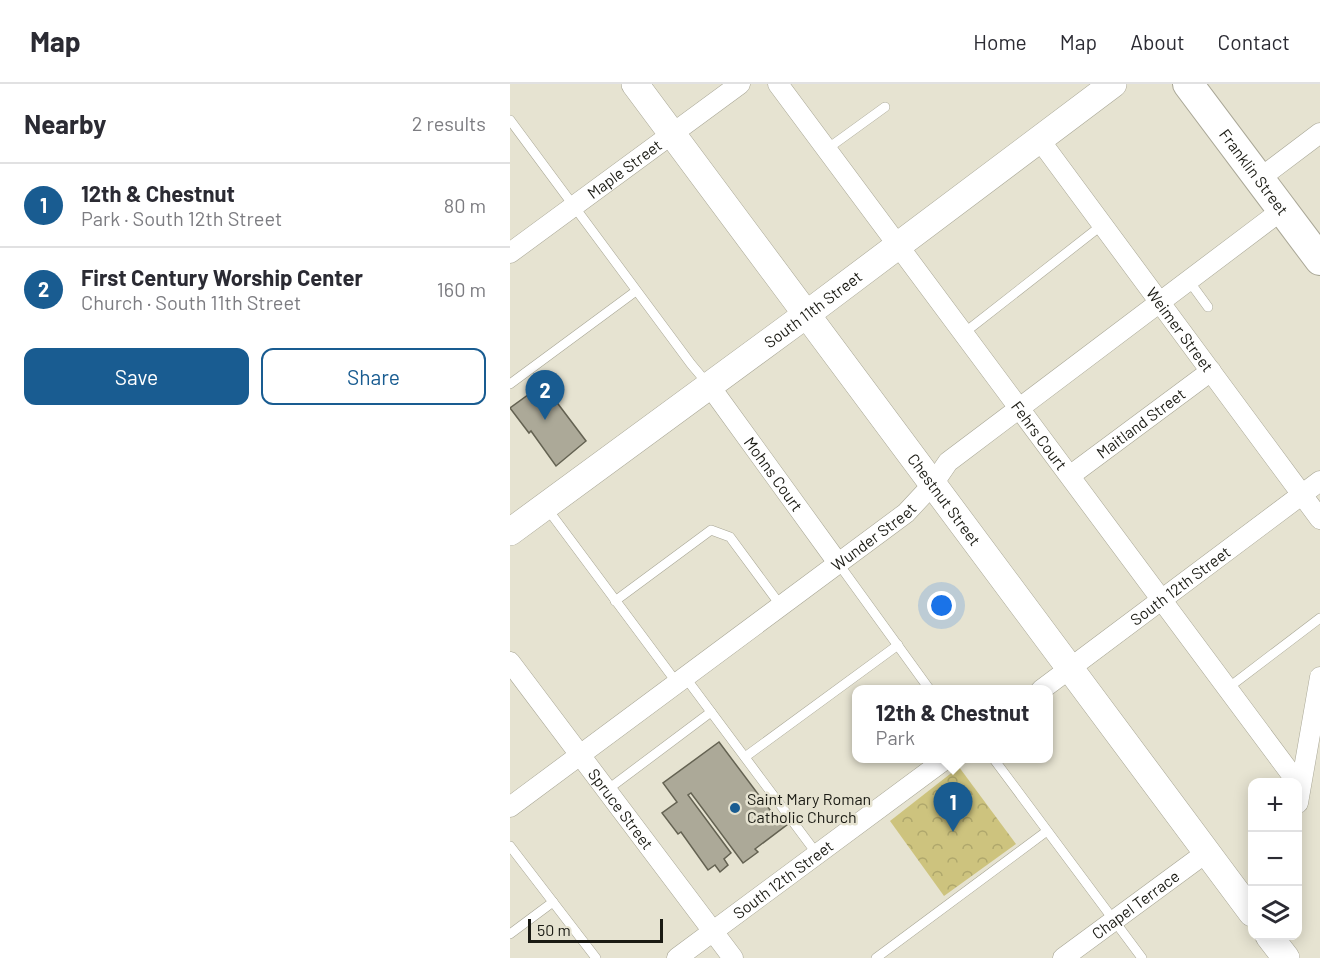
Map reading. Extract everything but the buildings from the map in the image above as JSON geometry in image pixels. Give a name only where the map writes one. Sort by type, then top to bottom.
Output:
[{"type":"main road","name":"Franklin Street","points":[[1188,84],[1320,260]]},
{"type":"street","name":"Chestnut Street","points":[[635,84],[1248,907]]},
{"type":"street","name":"Maple Street","points":[[510,253],[740,84]]},
{"type":"street","name":"Fehrs Court","points":[[778,84],[1228,688],[1288,778]]},
{"type":"street","name":"South 11th Street","points":[[510,532],[807,314],[1113,84]]},
{"type":"street","points":[[1259,178],[1320,133]]},
{"type":"street","name":"Weimer Street","points":[[1039,140],[1211,371],[1313,488],[1320,519]]},
{"type":"street","name":"Wunder Street","points":[[510,807],[906,513],[933,484],[948,462],[1282,210]]},
{"type":"street","name":"Maitland Street","points":[[1071,476],[1211,371]]},
{"type":"street","name":"Mohns Court","points":[[709,385],[838,563]]},
{"type":"street","name":"South 12th Street","points":[[1048,685],[1313,488]]},
{"type":"street","name":"Spruce Street","points":[[513,671],[581,755],[733,958]]},
{"type":"street","points":[[1302,778],[1320,678]]},
{"type":"street","name":"South 12th Street","points":[[676,958],[942,763]]},
{"type":"street","name":"Chapel Terrace","points":[[1062,958],[1208,852]]},
{"type":"lane","points":[[827,149],[885,106]]},
{"type":"lane","points":[[511,124],[709,385]]},
{"type":"lane","points":[[964,333],[1102,225]]},
{"type":"lane","points":[[1189,280],[1208,307]]},
{"type":"lane","points":[[510,384],[636,291]]},
{"type":"lane","points":[[545,506],[615,601],[711,712],[818,854]]},
{"type":"lane","points":[[615,601],[711,530],[730,537],[781,606]]},
{"type":"lane","points":[[838,563],[926,685]]},
{"type":"lane","points":[[1228,688],[1320,618]]},
{"type":"lane","points":[[745,757],[898,645]]},
{"type":"lane","points":[[607,790],[711,712]]},
{"type":"lane","points":[[996,763],[1142,958]]},
{"type":"lane","points":[[880,957],[1047,831]]},
{"type":"lane","points":[[510,846],[596,958]]},
{"type":"lane","points":[[510,934],[553,902]]},
{"type":"green space","points":[[959,767],[1016,844],[944,896],[890,821]]},
{"type":"place","name":"First Century Worship Center","points":[[545,420]]},
{"type":"place","name":"Saint Mary Roman Catholic Church","points":[[735,808]]},
{"type":"place","name":"12th & Chestnut","points":[[953,832]]}]
